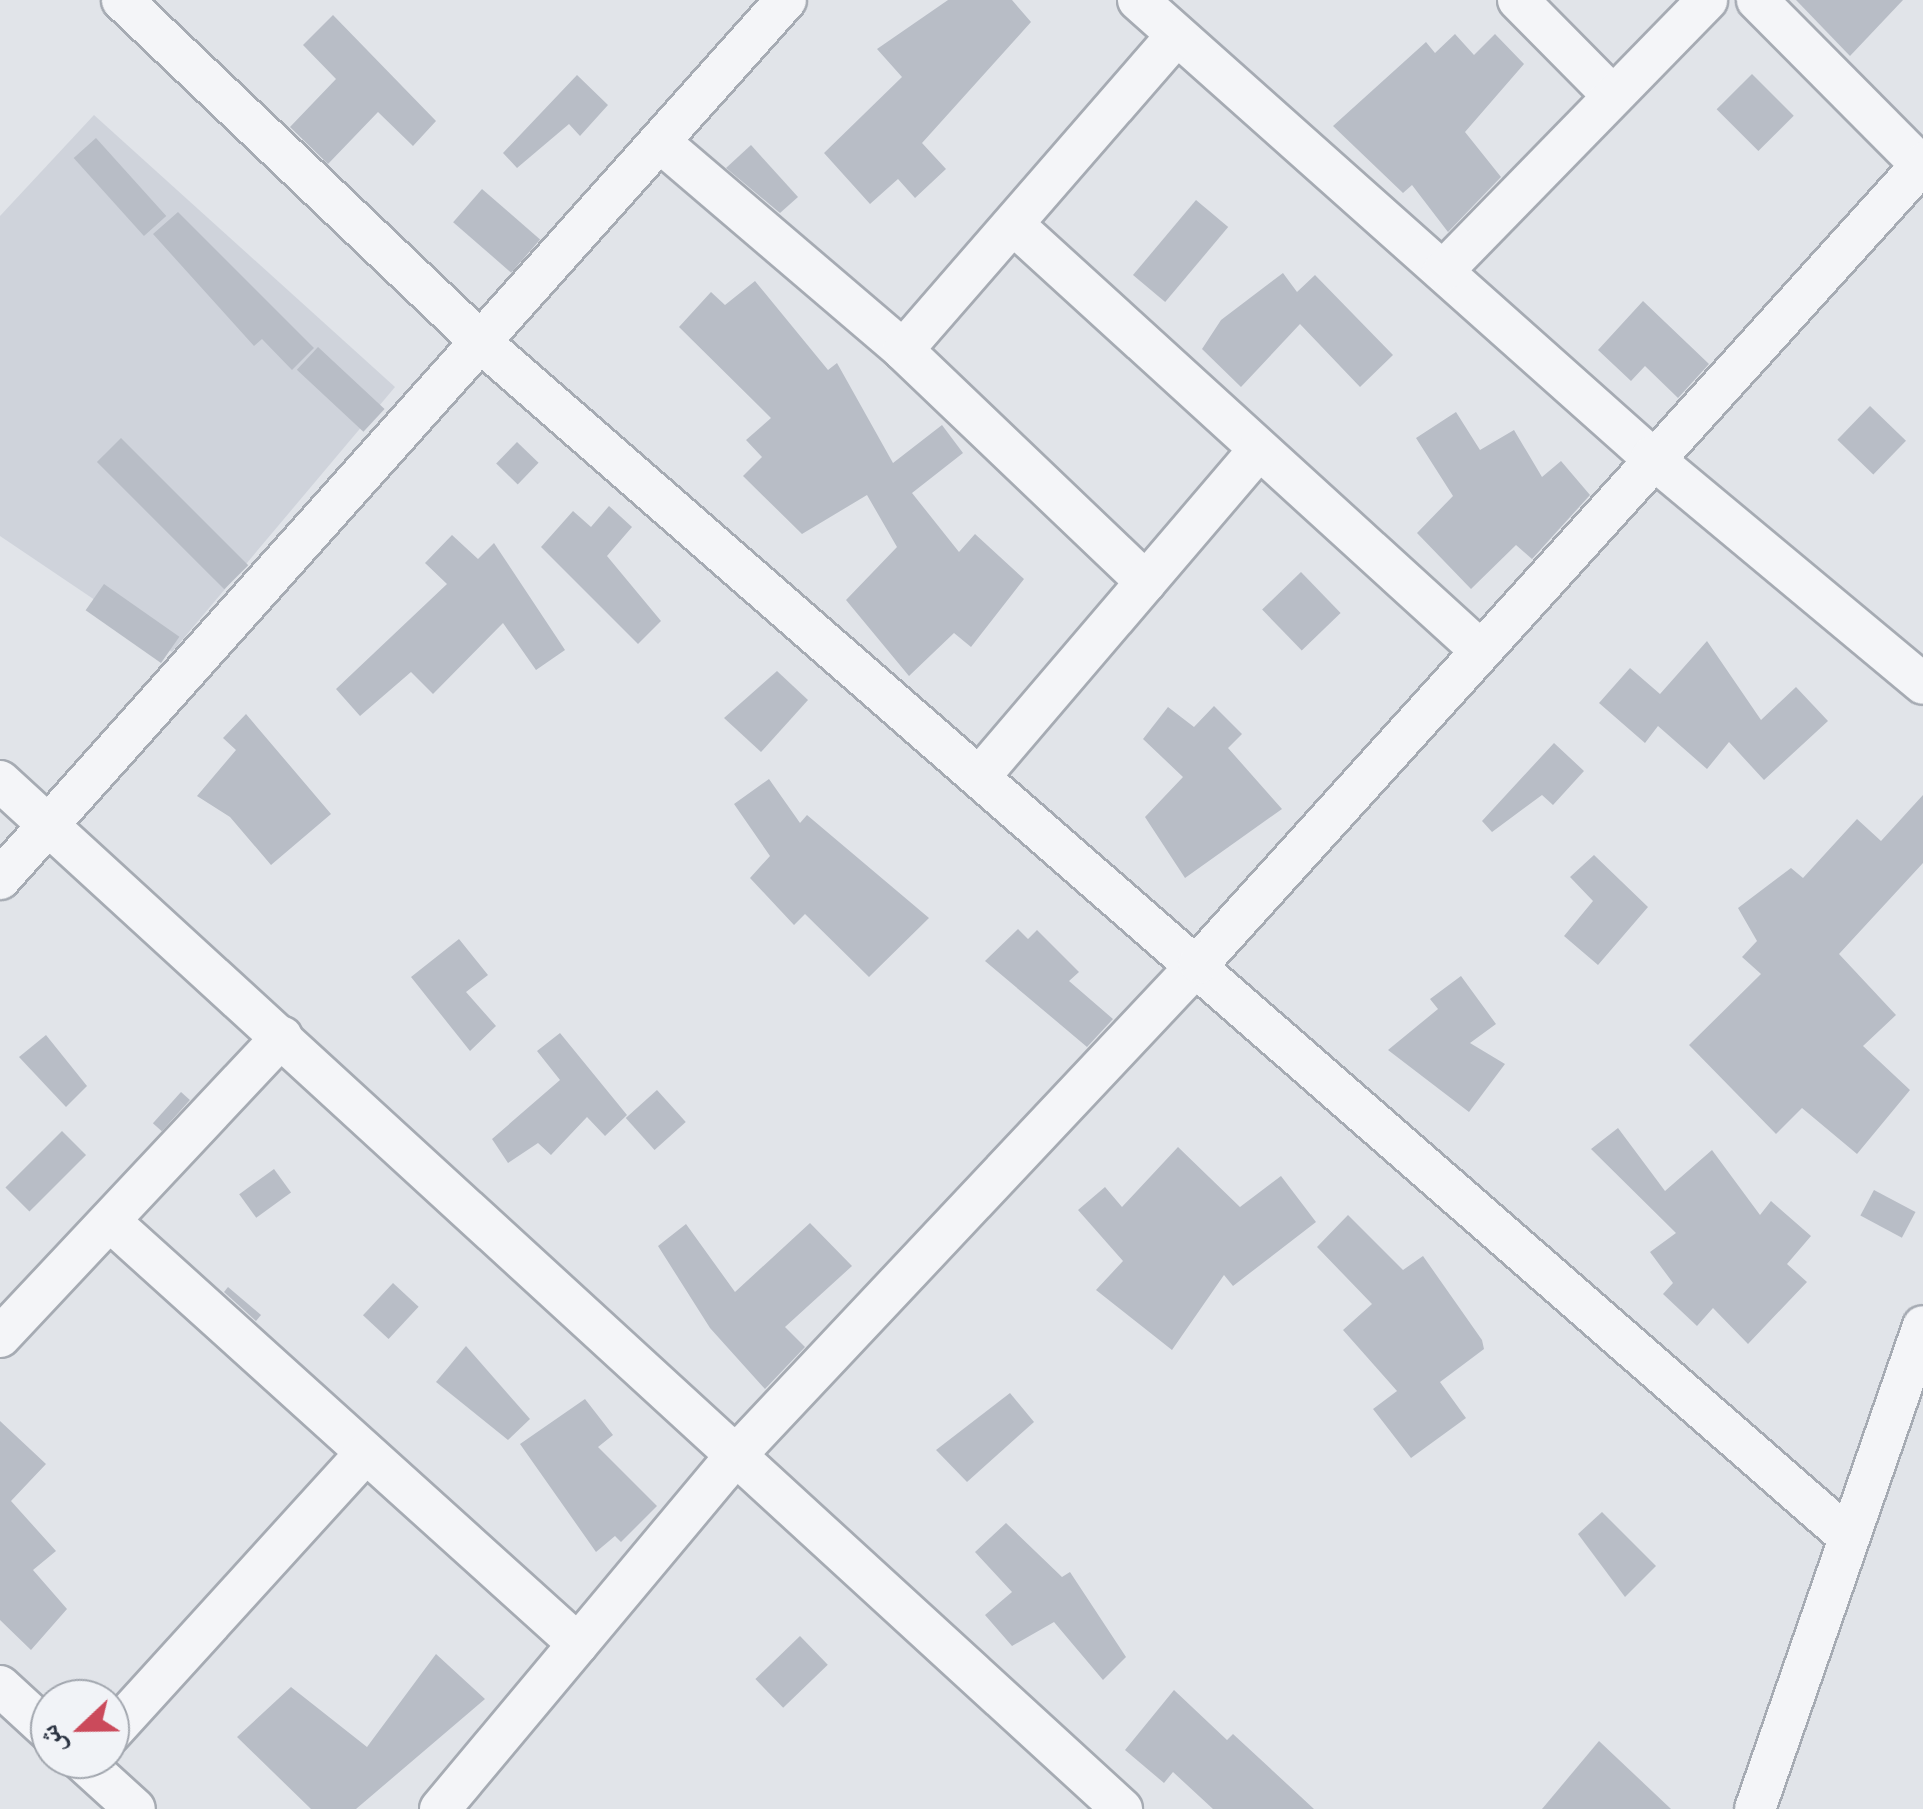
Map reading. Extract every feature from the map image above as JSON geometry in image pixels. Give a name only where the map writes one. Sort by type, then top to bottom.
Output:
[{"type":"street","points":[[122,0],[484,345],[1199,963],[1845,1534]]},
{"type":"street","points":[[0,879],[484,345],[786,0]]},
{"type":"street","points":[[1138,0],[1651,457],[1923,684]]},
{"type":"street","points":[[1518,0],[1612,94]]},
{"type":"street","points":[[1442,271],[1707,0]]},
{"type":"street","points":[[440,1809],[736,1455],[1199,963],[1651,457],[1922,164],[1757,0]]},
{"type":"street","points":[[903,350],[1015,226],[1177,35]]},
{"type":"street","points":[[661,142],[903,350],[1146,582]]},
{"type":"street","points":[[1015,226],[1258,452],[1480,650]]},
{"type":"street","points":[[981,775],[1258,452]]},
{"type":"street","points":[[0,781],[1122,1809]]},
{"type":"street","points":[[0,1337],[112,1224],[282,1038]]},
{"type":"street","points":[[112,1224],[578,1644]]},
{"type":"street","points":[[1756,1809],[1845,1534],[1923,1326]]},
{"type":"street","points":[[130,1710],[366,1452]]},
{"type":"street","points":[[0,1686],[30,1714]]},
{"type":"street","points":[[110,1779],[135,1809]]},
{"type":"shaded area","points":[[94,115],[395,387],[172,652],[0,536],[0,216]]},
{"type":"building","points":[[948,0],[1012,0],[1031,22],[922,143],[946,169],[915,198],[898,179],[870,204],[824,153],[902,77],[877,49]]},
{"type":"building","points":[[1796,0],[1903,0],[1850,56]]},
{"type":"building","points":[[333,15],[436,121],[413,146],[378,112],[328,164],[290,127],[336,79],[303,45]]},
{"type":"building","points":[[1455,34],[1474,55],[1495,34],[1524,64],[1465,132],[1501,177],[1448,232],[1412,185],[1403,193],[1333,126],[1426,42],[1435,53]]},
{"type":"building","points":[[1752,74],[1794,116],[1758,151],[1717,109]]},
{"type":"building","points":[[577,75],[608,105],[580,136],[569,124],[517,168],[503,153]]},
{"type":"building","points":[[96,138],[166,216],[144,236],[74,158]]},
{"type":"building","points":[[751,145],[798,197],[780,213],[726,168]]},
{"type":"building","points":[[482,189],[540,240],[511,273],[453,222]]},
{"type":"building","points":[[1196,200],[1228,227],[1165,302],[1133,275]]},
{"type":"building","points":[[178,212],[314,348],[292,370],[262,339],[254,346],[153,234]]},
{"type":"building","points":[[1283,273],[1297,292],[1315,275],[1393,355],[1360,387],[1300,324],[1241,387],[1202,349],[1221,320]]},
{"type":"building","points":[[755,281],[828,370],[837,363],[893,463],[942,425],[963,453],[912,493],[959,552],[975,534],[1024,579],[971,647],[954,633],[909,676],[846,600],[897,547],[867,495],[802,534],[743,476],[762,457],[746,440],[771,418],[679,327],[711,292],[725,305]]},
{"type":"building","points":[[1643,301],[1709,364],[1678,398],[1645,366],[1631,381],[1598,350]]},
{"type":"building","points":[[318,347],[385,409],[363,432],[297,370]]},
{"type":"building","points":[[1870,406],[1906,441],[1873,475],[1837,440]]},
{"type":"building","points":[[1456,412],[1480,450],[1514,430],[1542,477],[1561,461],[1590,495],[1532,559],[1516,545],[1471,589],[1417,533],[1453,496],[1416,438]]},
{"type":"building","points":[[121,438],[248,565],[224,589],[97,462]]},
{"type":"building","points":[[517,442],[539,463],[518,484],[496,464]]},
{"type":"building","points":[[609,506],[632,527],[607,556],[661,621],[638,644],[541,547],[573,511],[591,527]]},
{"type":"building","points":[[452,535],[478,559],[494,543],[565,650],[536,670],[503,623],[433,694],[411,672],[360,716],[336,689],[447,584],[425,563]]},
{"type":"building","points":[[1301,572],[1341,613],[1302,651],[1262,610]]},
{"type":"building","points":[[104,584],[179,637],[161,663],[86,610]]},
{"type":"building","points":[[1707,641],[1761,720],[1796,687],[1828,721],[1764,780],[1729,742],[1707,769],[1658,726],[1645,743],[1599,703],[1630,668],[1660,694]]},
{"type":"building","points":[[777,671],[808,700],[761,752],[724,718]]},
{"type":"building","points":[[1214,706],[1242,734],[1228,748],[1282,809],[1185,878],[1145,817],[1183,777],[1143,739],[1168,707],[1194,727]]},
{"type":"building","points":[[246,714],[331,814],[271,865],[230,817],[197,796],[236,750],[223,738]]},
{"type":"building","points":[[1554,743],[1584,771],[1553,805],[1542,795],[1492,832],[1482,821]]},
{"type":"building","points":[[769,779],[800,823],[807,815],[929,918],[869,977],[805,914],[794,925],[750,878],[770,856],[734,804]]},
{"type":"building","points":[[1923,795],[1923,863],[1839,954],[1896,1015],[1863,1046],[1910,1090],[1857,1154],[1802,1108],[1776,1134],[1689,1045],[1761,974],[1742,957],[1757,941],[1738,908],[1791,868],[1803,878],[1857,819],[1881,841]]},
{"type":"building","points":[[1594,855],[1648,907],[1598,965],[1564,936],[1593,901],[1570,877]]},
{"type":"building","points":[[1018,929],[1028,939],[1037,930],[1079,972],[1069,981],[1113,1019],[1087,1047],[985,961]]},
{"type":"building","points":[[459,939],[488,975],[466,992],[496,1026],[470,1051],[411,977]]},
{"type":"building","points":[[1461,976],[1496,1024],[1470,1043],[1505,1064],[1469,1112],[1388,1050],[1438,1009],[1430,999]]},
{"type":"building","points":[[560,1033],[627,1115],[605,1136],[587,1117],[551,1155],[538,1143],[508,1163],[492,1139],[560,1080],[537,1051]]},
{"type":"building","points":[[46,1035],[87,1086],[66,1107],[19,1057]]},
{"type":"building","points":[[657,1090],[686,1122],[655,1150],[626,1118]]},
{"type":"building","points":[[181,1092],[190,1100],[162,1131],[153,1123]]},
{"type":"building","points":[[1618,1128],[1665,1191],[1712,1150],[1760,1215],[1771,1201],[1811,1236],[1787,1264],[1807,1282],[1748,1344],[1713,1308],[1697,1326],[1663,1294],[1673,1283],[1650,1252],[1676,1233],[1591,1149]]},
{"type":"building","points":[[62,1131],[86,1155],[29,1212],[5,1188]]},
{"type":"building","points":[[1178,1147],[1240,1207],[1281,1176],[1316,1222],[1233,1286],[1224,1275],[1172,1350],[1096,1290],[1123,1261],[1078,1210],[1105,1187],[1122,1207]]},
{"type":"building","points":[[274,1169],[291,1192],[256,1218],[239,1194]]},
{"type":"building","points":[[1874,1190],[1915,1212],[1902,1238],[1860,1216]]},
{"type":"building","points":[[1348,1215],[1403,1270],[1423,1256],[1482,1340],[1484,1349],[1440,1382],[1466,1418],[1411,1458],[1373,1409],[1397,1391],[1343,1330],[1372,1304],[1317,1247]]},
{"type":"building","points":[[810,1223],[852,1266],[785,1327],[805,1347],[765,1389],[710,1328],[658,1246],[686,1224],[735,1292]]},
{"type":"building","points":[[393,1283],[419,1307],[389,1339],[363,1315]]},
{"type":"building","points":[[228,1287],[261,1315],[256,1321],[224,1292]]},
{"type":"building","points":[[466,1346],[530,1419],[508,1440],[436,1382]]},
{"type":"building","points":[[1010,1393],[1034,1422],[967,1482],[936,1450]]},
{"type":"building","points":[[585,1399],[613,1435],[598,1447],[657,1506],[621,1542],[615,1536],[596,1552],[520,1444]]},
{"type":"building","points":[[0,1421],[46,1464],[11,1501],[56,1551],[33,1570],[67,1609],[31,1650],[0,1620]]},
{"type":"building","points":[[1602,1512],[1656,1566],[1625,1597],[1578,1534]]},
{"type":"building","points":[[1006,1523],[1062,1577],[1070,1572],[1126,1657],[1103,1680],[1054,1622],[1012,1646],[985,1615],[1012,1592],[975,1552]]},
{"type":"building","points":[[800,1636],[828,1665],[783,1708],[755,1679]]},
{"type":"building","points":[[436,1654],[485,1699],[356,1809],[311,1809],[237,1737],[291,1687],[367,1747]]},
{"type":"building","points":[[1174,1690],[1227,1740],[1233,1734],[1314,1809],[1213,1809],[1173,1772],[1164,1783],[1125,1750]]},
{"type":"building","points":[[1599,1741],[1671,1809],[1542,1809]]}]
